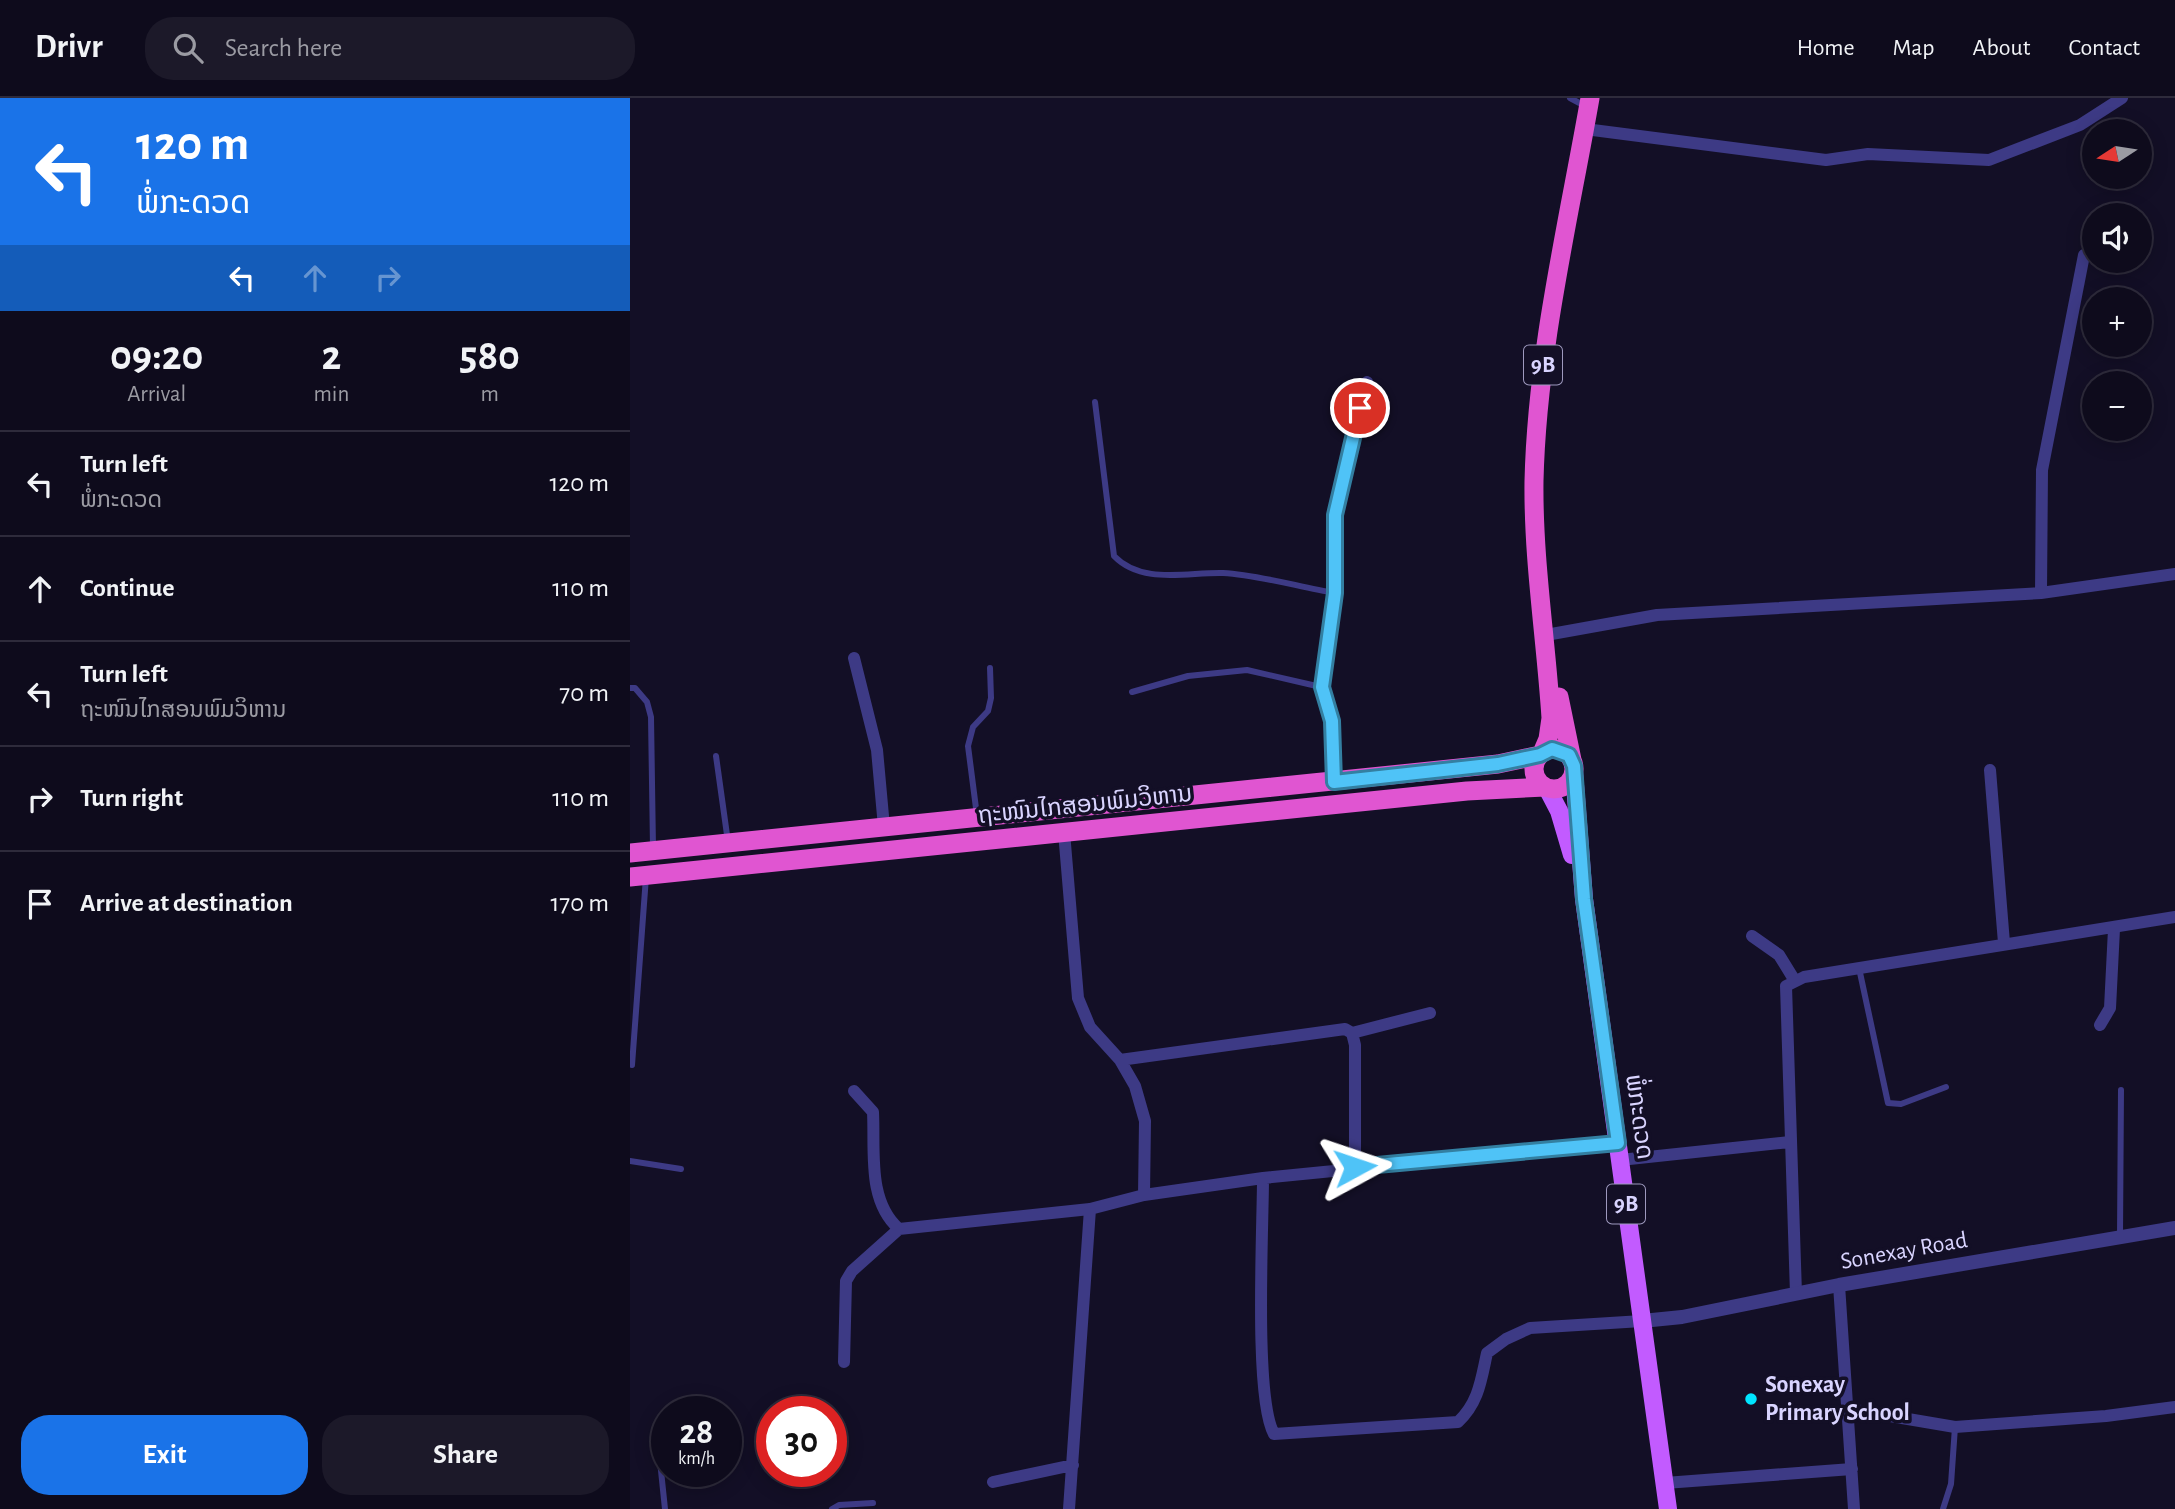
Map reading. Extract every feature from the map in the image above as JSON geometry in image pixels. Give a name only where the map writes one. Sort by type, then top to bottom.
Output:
[{"type":"highway","name":"9B","points":[[1541,754],[1548,739],[1551,718],[1546,635],[1534,525],[1537,433],[1542,370],[1589,103]]},
{"type":"highway","name":"9B","points":[[1546,635],[1573,766]]},
{"type":"highway","points":[[1558,749],[1573,766],[1565,787],[1546,788],[1534,773],[1541,754],[1558,749]]},
{"type":"highway","name":"ຖະໜົນໄກສອນພົມວິຫານ","points":[[630,853],[1334,782],[1498,764],[1541,754]]},
{"type":"highway","name":"ຖະໜົນໄກສອນພົມວິຫານ","points":[[638,876],[1467,791],[1546,788]]},
{"type":"highway","points":[[1168,800],[1170,821]]},
{"type":"main road","name":"9B","points":[[1573,766],[1584,899]]},
{"type":"main road","name":"9B","points":[[1546,788],[1565,829],[1584,899]]},
{"type":"main road","name":"ພໍ່ກະດວດ","points":[[1584,899],[1668,1509]]},
{"type":"street","points":[[1585,129],[1826,160],[1868,154],[1989,160],[2080,125],[2122,98]]},
{"type":"street","points":[[2041,593],[2042,470],[2082,265]]},
{"type":"street","points":[[1334,782],[1332,721],[1322,687],[1335,593],[1335,515],[1367,382]]},
{"type":"street","points":[[1546,635],[1657,615],[2041,593],[2175,574]]},
{"type":"street","points":[[854,657],[877,750],[884,827]]},
{"type":"street","points":[[1990,769],[2004,943]]},
{"type":"street","points":[[1064,832],[1078,998],[1090,1027],[1120,1060],[1135,1087],[1145,1121],[1144,1195]]},
{"type":"street","points":[[1796,1294],[1786,986],[1804,976],[2004,943],[2114,929],[2175,917]]},
{"type":"street","points":[[2100,1026],[2110,1007],[2114,929]]},
{"type":"street","points":[[1752,936],[1779,955],[1795,981]]},
{"type":"street","points":[[1120,1060],[1345,1029],[1352,1033],[1430,1013]]},
{"type":"street","points":[[1352,1033],[1355,1167]]},
{"type":"street","points":[[854,1091],[873,1112],[876,1192],[886,1218],[899,1229]]},
{"type":"street","points":[[844,1362],[846,1281],[852,1271],[899,1229],[1090,1209],[1144,1195],[1355,1167],[1790,1142]]},
{"type":"street","points":[[1263,1178],[1263,1370],[1268,1425],[1274,1434],[1458,1422],[1470,1411],[1478,1396],[1487,1353],[1506,1339],[1530,1328],[1642,1321]]},
{"type":"street","points":[[1069,1509],[1090,1209]]},
{"type":"street","name":"Sonexay Road","points":[[1642,1321],[1682,1317],[1839,1285],[2120,1235],[2175,1228]]},
{"type":"street","points":[[1839,1285],[1854,1509]]},
{"type":"street","points":[[1849,1409],[1955,1427],[2106,1416],[2175,1407]]},
{"type":"street","points":[[993,1482],[1073,1465]]},
{"type":"street","points":[[1665,1483],[1852,1469]]},
{"type":"lane","points":[[1570,98],[1589,103]]},
{"type":"lane","points":[[1095,402],[1114,556],[1123,565],[1171,577],[1224,573],[1335,593]]},
{"type":"lane","points":[[977,818],[968,746],[973,727],[988,711],[991,698],[990,668]]},
{"type":"lane","points":[[1132,692],[1188,676],[1247,670],[1322,687]]},
{"type":"lane","points":[[632,687],[647,702],[651,717],[653,851]]},
{"type":"lane","points":[[716,756],[728,844]]},
{"type":"lane","points":[[632,1065],[638,876]]},
{"type":"lane","points":[[1859,968],[1888,1103],[1901,1104],[1946,1087]]},
{"type":"lane","points":[[2120,1235],[2121,1090]]},
{"type":"lane","points":[[630,1161],[681,1169]]},
{"type":"lane","points":[[1943,1509],[1951,1484],[1955,1427]]},
{"type":"lane","points":[[663,1487],[665,1509]]},
{"type":"lane","points":[[832,1509],[839,1505],[873,1503]]},
{"type":"place","name":"Sonexay Primary School","points":[[1751,1399]]},
{"type":"route","points":[[1355,1167],[1618,1143],[1584,899],[1574,766],[1569,755],[1564,751],[1552,749],[1540,755],[1498,764],[1334,782],[1332,721],[1322,687],[1335,593],[1335,515],[1360,408]]}]
